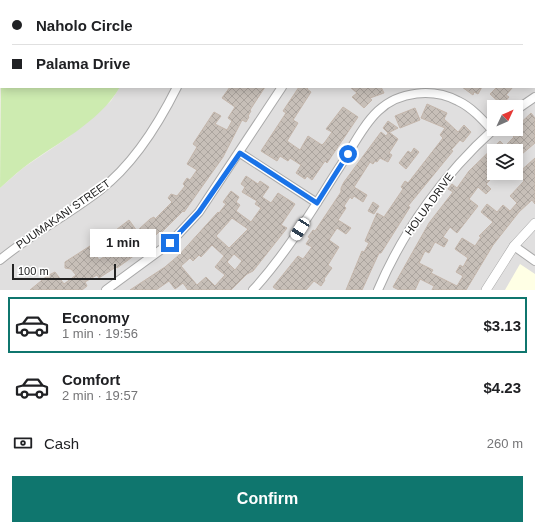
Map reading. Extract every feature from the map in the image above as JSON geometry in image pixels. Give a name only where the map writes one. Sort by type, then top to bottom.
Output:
[{"type":"street","name":"PUUMAKANI STREET","points":[[0,260],[20,244],[100,190],[124,168],[143,145],[177,88]]},
{"type":"street","points":[[106,290],[157,254],[183,231],[204,206],[281,88]]},
{"type":"street","points":[[254,290],[280,258],[371,120],[384,107],[398,99],[417,93],[433,94],[457,100],[470,108],[487,124]]},
{"type":"street","points":[[523,105],[535,97]]},
{"type":"street","name":"HOLUA DRIVE","points":[[378,290],[396,252],[423,210],[462,160],[487,135]]},
{"type":"street","points":[[240,153],[317,203]]},
{"type":"street","points":[[486,290],[514,246],[535,223]]},
{"type":"street","points":[[514,246],[535,261]]},
{"type":"shaded area","points":[[119,88],[535,88],[535,290],[0,290],[0,188],[23,168],[66,139],[111,101]]},
{"type":"shaded area","points":[[520,264],[535,274],[535,290],[505,290]]},
{"type":"green space","points":[[1,88],[119,88],[111,100],[89,122],[23,168],[0,188]]},
{"type":"building","points":[[229,88],[264,88],[250,110],[249,117],[246,122],[242,120],[223,157],[184,212],[183,211],[160,234],[159,232],[147,243],[146,247],[117,268],[116,267],[99,278],[97,275],[85,282],[87,286],[82,290],[30,290],[47,276],[55,272],[64,284],[76,275],[71,269],[65,268],[65,262],[90,246],[99,260],[124,244],[116,230],[129,220],[137,231],[150,219],[154,217],[155,219],[172,202],[168,198],[171,194],[177,196],[185,186],[183,184],[187,178],[190,180],[197,170],[187,164],[197,147],[193,144],[214,112],[221,116],[215,124],[227,130],[232,121],[228,118],[235,107],[222,98]]},
{"type":"building","points":[[298,88],[308,88],[307,89],[311,92],[293,120],[298,123],[287,141],[300,150],[308,136],[322,145],[325,142],[332,132],[326,129],[343,107],[358,117],[327,163],[325,161],[312,180],[307,176],[305,179],[296,173],[301,165],[290,158],[288,161],[280,156],[277,161],[261,151],[286,113],[283,111]]},
{"type":"building","points":[[351,88],[382,88],[384,93],[370,98],[372,100],[364,108],[352,97],[357,93]]},
{"type":"building","points":[[463,88],[481,88],[478,94],[474,92],[473,95]]},
{"type":"building","points":[[496,88],[512,88],[506,95],[509,97],[506,100],[497,100],[490,94]]},
{"type":"building","points":[[427,104],[447,113],[444,119],[458,132],[464,125],[471,132],[463,142],[460,140],[451,150],[453,151],[408,206],[410,207],[381,253],[379,253],[362,290],[346,290],[362,251],[364,252],[369,243],[365,241],[377,213],[384,217],[403,189],[401,187],[405,181],[408,183],[443,138],[440,135],[445,128],[421,118]]},
{"type":"building","points":[[415,108],[420,120],[400,128],[395,116]]},
{"type":"building","points":[[531,113],[535,118],[535,143],[523,153],[523,144],[507,144],[514,137],[513,136],[523,136],[523,121]]},
{"type":"building","points":[[388,121],[398,128],[388,133],[383,128]]},
{"type":"building","points":[[381,132],[386,136],[389,132],[398,139],[389,153],[392,155],[388,162],[380,158],[373,164],[370,162],[354,187],[367,195],[363,202],[354,196],[352,199],[350,197],[344,206],[346,208],[338,220],[351,228],[346,234],[337,228],[329,240],[339,247],[328,265],[332,268],[324,279],[325,280],[321,286],[314,281],[306,290],[277,290],[273,287],[298,256],[303,259],[312,247],[306,244],[310,238],[308,237],[313,230],[315,231],[341,192],[344,182]]},
{"type":"building","points":[[414,148],[419,152],[406,169],[399,163],[408,151],[411,153]]},
{"type":"building","points":[[487,154],[487,180],[490,180],[486,184],[491,189],[486,194],[478,187],[469,199],[478,206],[457,233],[450,227],[443,237],[448,240],[444,247],[435,242],[429,253],[425,251],[419,263],[433,270],[431,273],[457,286],[463,276],[456,272],[460,265],[463,267],[468,258],[455,249],[462,238],[475,246],[481,237],[479,236],[493,222],[481,212],[487,204],[497,212],[503,205],[510,211],[517,203],[510,196],[524,181],[523,169],[535,158],[535,204],[532,200],[519,212],[493,245],[466,290],[432,290],[434,286],[420,279],[415,290],[399,290],[393,287],[429,223],[453,192],[448,189],[452,184],[457,188],[469,171]]},
{"type":"building","points":[[246,176],[258,184],[260,181],[269,187],[262,197],[271,203],[278,193],[295,204],[281,225],[287,228],[253,271],[247,274],[231,290],[188,290],[183,283],[175,289],[169,281],[156,290],[130,290],[165,267],[179,255],[218,212],[219,213],[226,204],[223,202],[231,191],[239,197],[236,202],[240,205],[236,211],[251,222],[261,208],[255,204],[257,201],[242,192],[245,187],[241,184]],"holes":[[[232,218],[248,229],[229,248],[216,236]],[[212,245],[224,256],[215,267],[225,275],[215,286],[206,277],[197,285],[181,266],[190,258],[193,261],[199,255],[201,257]],[[234,254],[242,261],[235,270],[227,262]]]},
{"type":"building","points":[[373,202],[379,206],[374,214],[368,211]]},
{"type":"route","points":[[170,243],[199,212],[240,153],[317,203],[348,154]]}]
